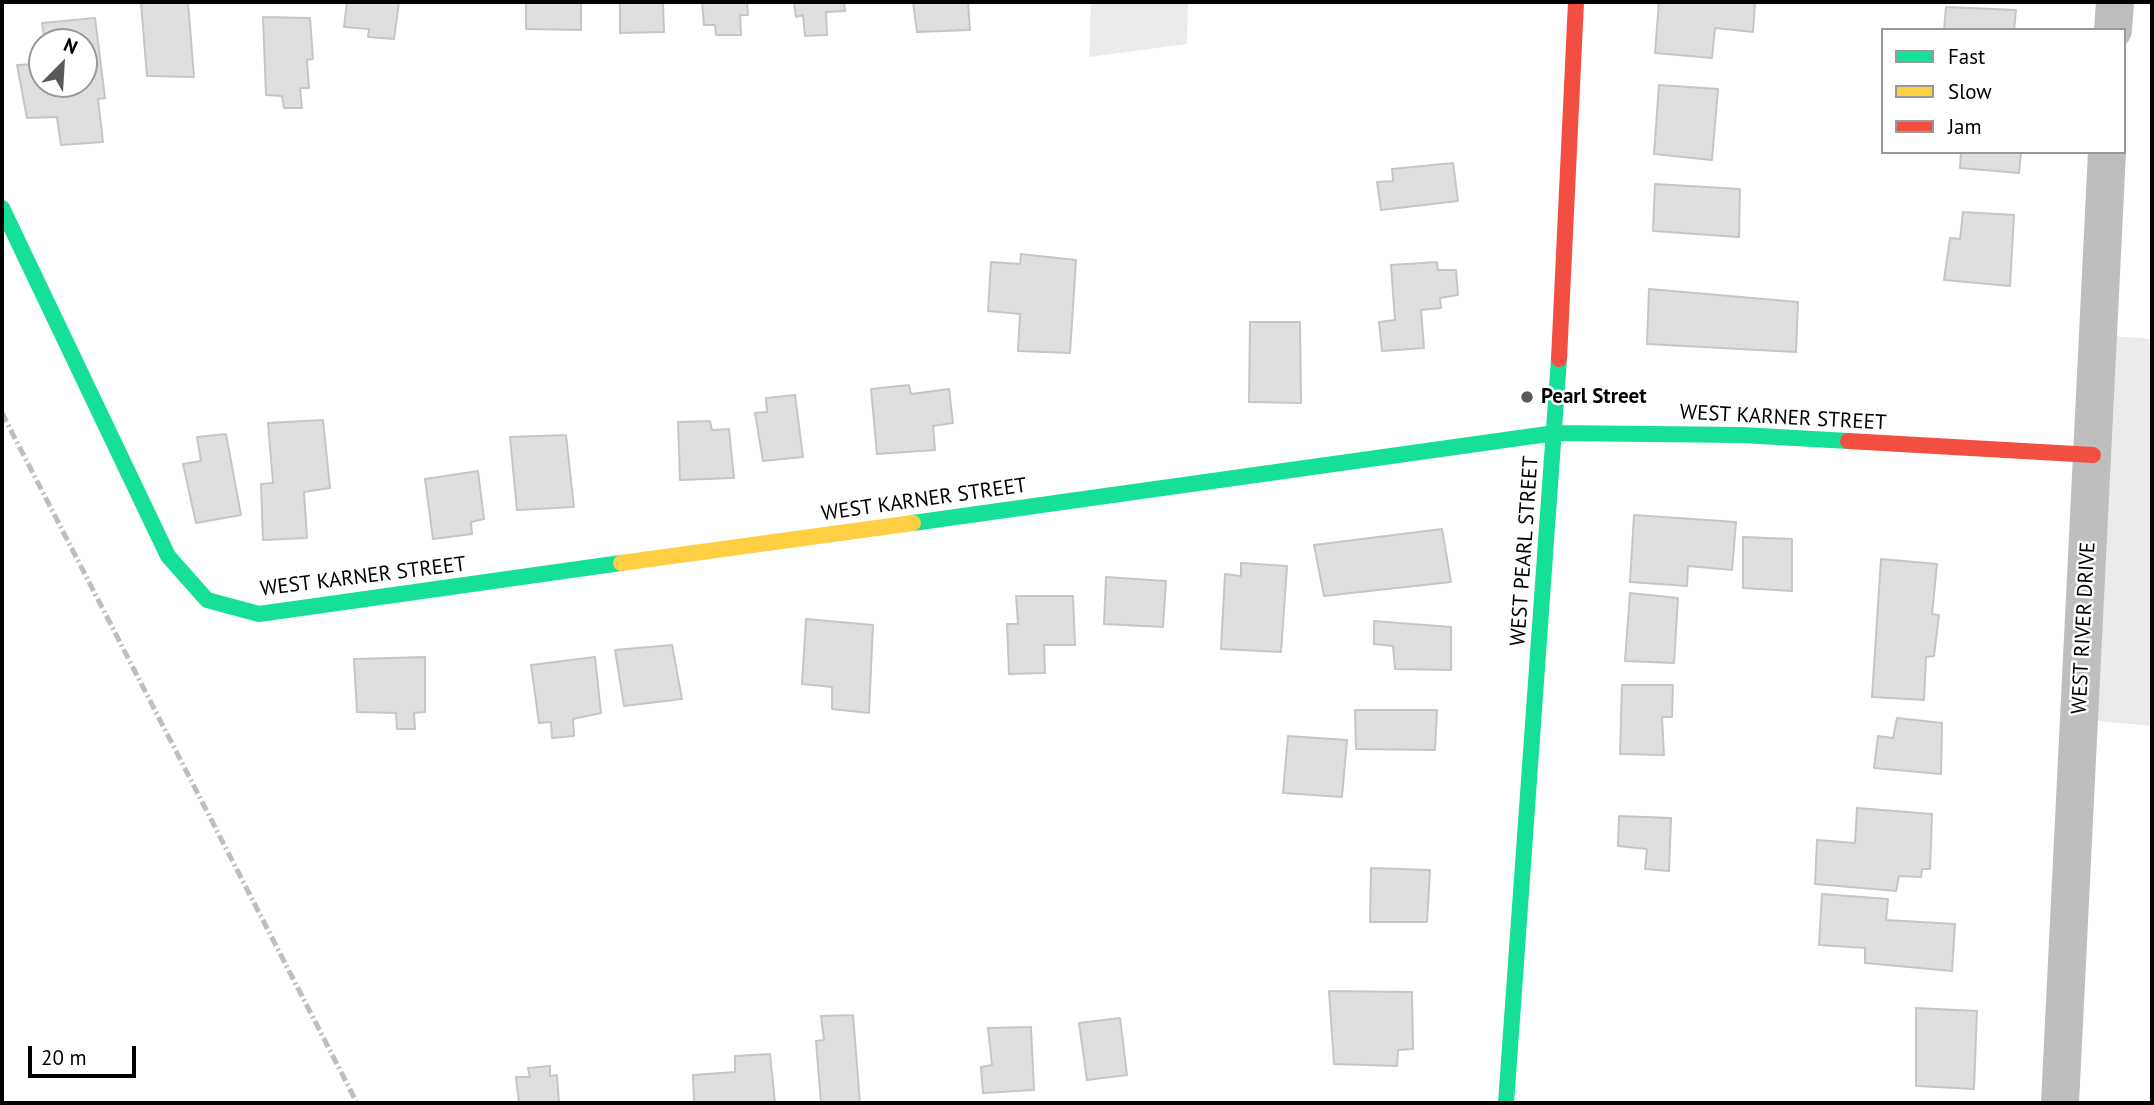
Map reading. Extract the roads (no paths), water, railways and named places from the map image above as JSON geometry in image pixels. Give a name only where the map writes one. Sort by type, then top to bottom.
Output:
[{"type":"street","name":"WEST PEARL STREET","points":[[1506,1103],[1555,433],[1576,2]]},
{"type":"street","points":[[2113,28],[2115,2]]},
{"type":"street","name":"WEST RIVER DRIVE","points":[[2060,1103],[2106,154]]},
{"type":"street","name":"WEST KARNER STREET","points":[[2,208],[168,556],[206,600],[259,614],[1555,433],[1742,435],[2093,455]]},
{"type":"railway","points":[[2,413],[357,1103]]},
{"type":"place","name":"Pearl Street","points":[[1527,397]]}]
